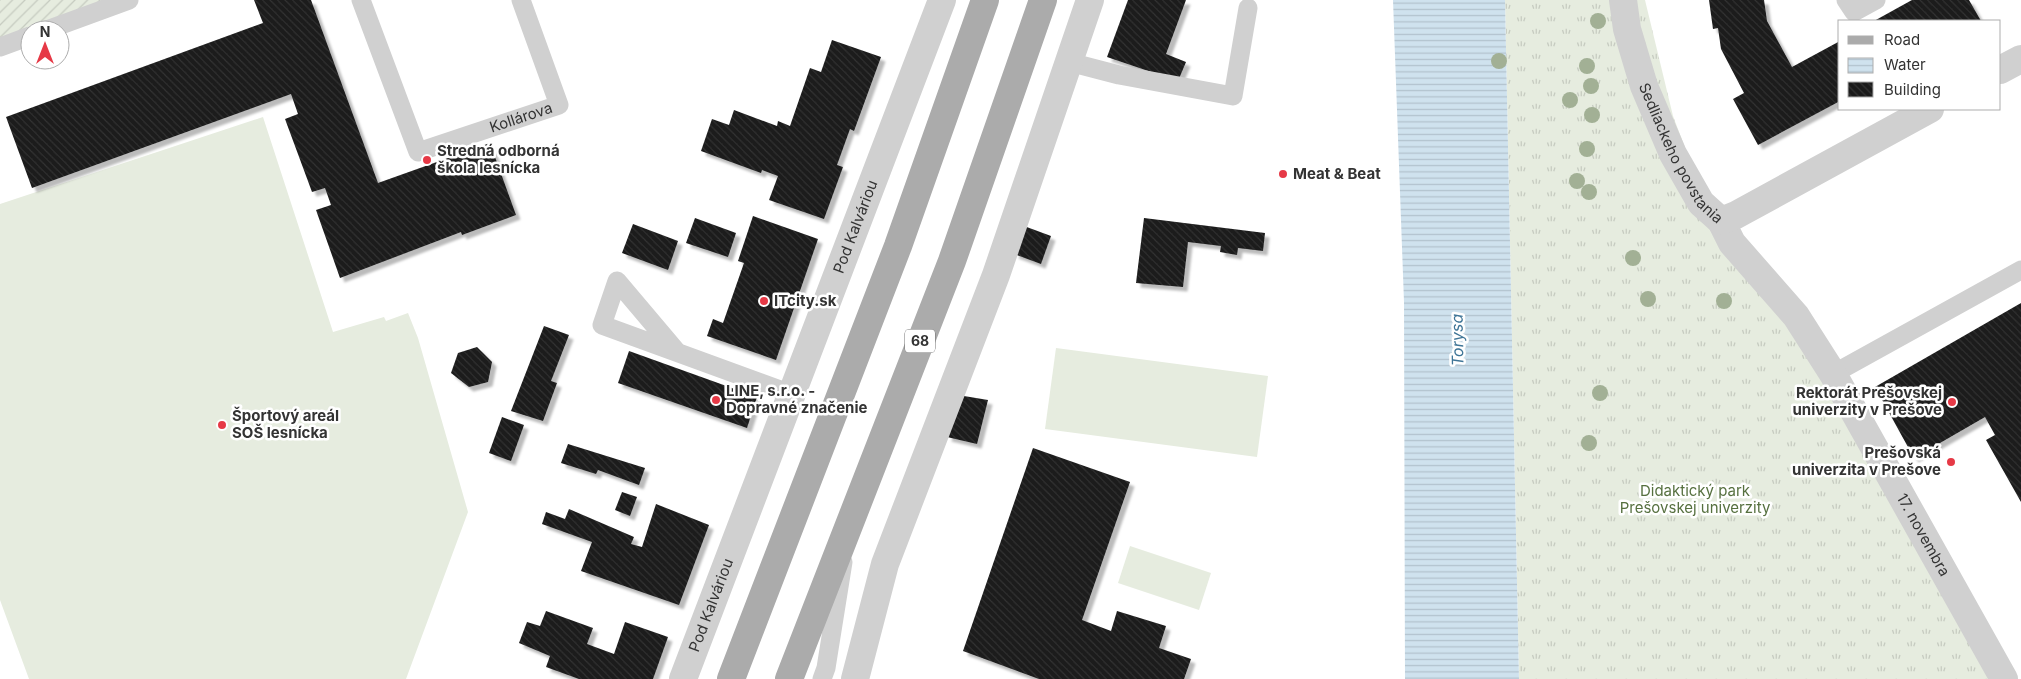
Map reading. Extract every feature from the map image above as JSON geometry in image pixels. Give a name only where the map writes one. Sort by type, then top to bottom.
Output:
[{"type":"main road","points":[[730,679],[898,246],[985,0]]},
{"type":"main road","name":"68","points":[[789,679],[952,261],[1043,0]]},
{"type":"street","name":"Pod Kalváriou","points":[[682,679],[942,0]]},
{"type":"street","points":[[855,679],[885,564],[996,275],[1090,0]]},
{"type":"street","name":"Sedliackeho povstania","points":[[1623,0],[1627,29],[1644,86],[1658,121],[1673,154],[1701,203],[1721,221],[1736,215],[1928,110]]},
{"type":"street","points":[[2001,70],[2021,60]]},
{"type":"street","name":"17. novembra","points":[[1721,221],[1732,243],[1796,316],[1833,374],[2004,679]]},
{"type":"lane","points":[[70,22],[129,0]]},
{"type":"lane","name":"Kollárova","points":[[361,0],[418,152],[559,105],[521,0]]},
{"type":"lane","points":[[1846,0],[1854,12],[1876,0]]},
{"type":"lane","points":[[1069,62],[1119,75],[1233,96],[1248,8]]},
{"type":"lane","points":[[0,47],[20,40]]},
{"type":"lane","points":[[1833,374],[2021,270]]},
{"type":"lane","points":[[677,352],[792,394]]},
{"type":"lane","points":[[822,679],[826,668],[850,523]]},
{"type":"green space","points":[[0,0],[106,0],[52,20],[20,20],[20,32],[0,39]]},
{"type":"green space","name":"Didaktický park Prešovskej univerzity","points":[[1505,0],[1645,0],[1673,116],[1716,229],[1765,269],[2011,679],[1519,679]]},
{"type":"green space","name":"Športový areál SOŠ lesnícka","points":[[263,117],[333,332],[384,317],[386,321],[408,313],[418,338],[468,512],[406,679],[29,679],[0,600],[0,204]]},
{"type":"green space","points":[[1056,348],[1268,376],[1257,457],[1045,429]]},
{"type":"green space","points":[[1130,546],[1211,573],[1199,610],[1118,583]]},
{"type":"water","name":"Torysa","points":[[1393,0],[1505,0],[1519,679],[1405,679],[1404,302]]},
{"type":"building","points":[[254,0],[311,0],[378,183],[490,143],[516,215],[462,235],[461,232],[340,278],[316,210],[331,205],[325,188],[312,192],[285,119],[298,114],[291,94],[32,188],[6,117],[263,23]]},
{"type":"building","points":[[1128,0],[1186,0],[1166,54],[1186,62],[1178,81],[1107,57]]},
{"type":"building","points":[[1709,0],[1764,0],[1767,21],[1792,67],[1838,42],[1838,102],[1758,145],[1733,99],[1744,93],[1721,49],[1718,28],[1713,29]]},
{"type":"building","points":[[1912,0],[1969,0],[1980,20],[1876,20]]},
{"type":"building","points":[[832,40],[881,57],[854,131],[850,129],[837,165],[843,167],[824,219],[769,200],[778,176],[762,170],[761,173],[701,151],[712,119],[729,125],[734,110],[777,126],[778,121],[790,126],[810,68],[821,72]]},
{"type":"building","name":"ITcity.sk","points":[[753,216],[818,239],[776,360],[707,336],[713,319],[723,323],[744,263],[738,261]]},
{"type":"building","points":[[695,218],[736,233],[728,257],[686,243]]},
{"type":"building","points":[[1144,218],[1265,233],[1263,251],[1238,248],[1237,255],[1220,252],[1221,246],[1188,242],[1183,287],[1136,283]]},
{"type":"building","points":[[633,224],[678,241],[668,270],[622,253]]},
{"type":"building","points":[[1024,226],[1051,236],[1041,264],[1014,254]]},
{"type":"building","name":"Rektorát Prešovskej univerzity v Prešove","points":[[2021,303],[2021,502],[1986,440],[1995,435],[1985,417],[1914,458],[1875,387]]},
{"type":"building","points":[[544,326],[569,335],[551,381],[557,383],[543,421],[511,411]]},
{"type":"building","points":[[477,347],[492,362],[488,382],[469,387],[451,373],[458,353]]},
{"type":"building","points":[[629,351],[757,397],[747,428],[618,383]]},
{"type":"building","points":[[958,395],[988,400],[977,444],[947,437]]},
{"type":"building","points":[[502,417],[524,425],[511,461],[489,453]]},
{"type":"building","points":[[568,444],[645,468],[639,485],[598,470],[596,474],[561,463]]},
{"type":"building","points":[[1033,448],[1130,482],[1082,620],[1111,631],[1117,611],[1166,626],[1159,648],[1191,659],[1184,679],[1039,679],[963,651]]},
{"type":"building","points":[[622,492],[637,497],[630,516],[615,510]]},
{"type":"building","points":[[656,504],[709,525],[679,605],[581,571],[592,542],[542,524],[546,512],[565,519],[569,509],[634,537],[631,544],[642,547]]},
{"type":"building","points":[[546,611],[593,628],[587,644],[614,654],[625,622],[668,637],[653,679],[579,679],[546,667],[550,656],[519,643],[527,622],[540,626]]},
{"type":"place","name":"Stredná odborná škola lesnícka","points":[[427,160]]},
{"type":"place","name":"Meat & Beat","points":[[1283,174]]},
{"type":"place","name":"ITcity.sk","points":[[764,301]]},
{"type":"place","name":"LINE, s.r.o. - Dopravné značenie","points":[[716,400]]},
{"type":"place","name":"Rektorát Prešovskej univerzity v Prešove","points":[[1952,402]]},
{"type":"place","name":"Športový areál SOŠ lesnícka","points":[[222,425]]},
{"type":"place","name":"Prešovská univerzita v Prešove","points":[[1951,462]]}]
